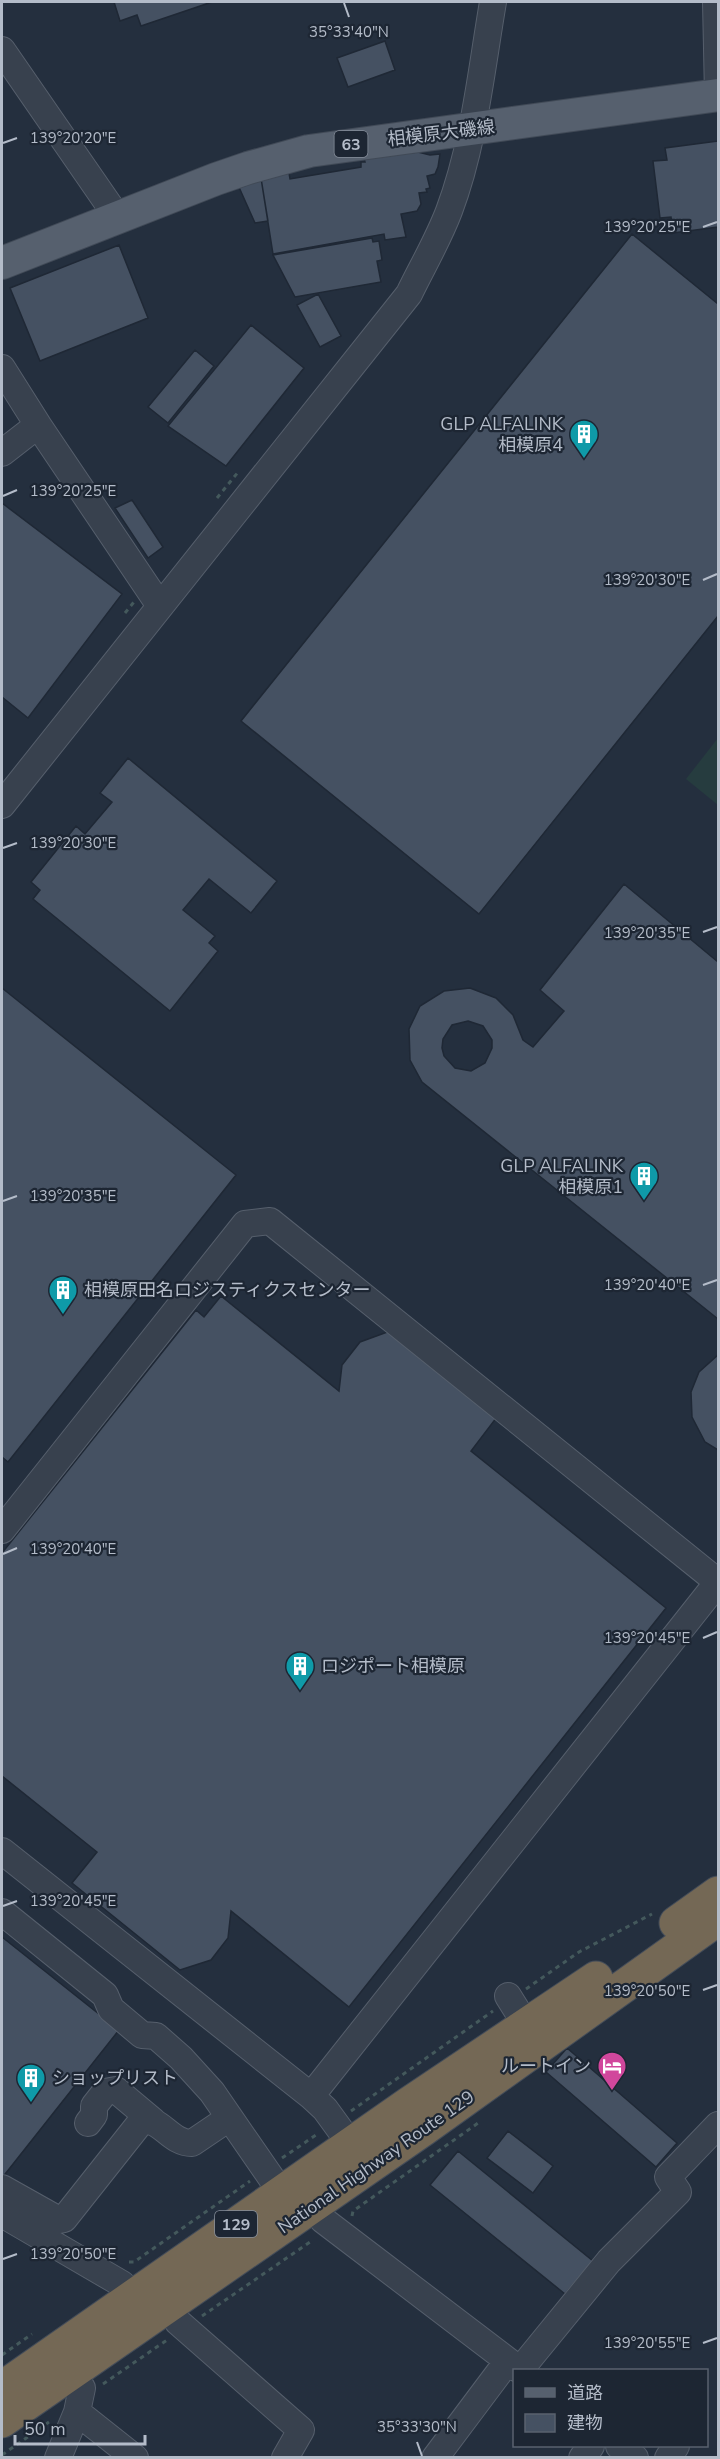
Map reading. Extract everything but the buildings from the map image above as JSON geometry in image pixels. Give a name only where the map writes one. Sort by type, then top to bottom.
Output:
[{"type":"highway","name":"National Highway Route 129","points":[[2,2388],[71,2373],[408,2104],[585,1986],[718,1893]]},
{"type":"highway","name":"National Highway Route 129","points":[[2,2421],[424,2129],[718,1919]]},
{"type":"highway","points":[[2,2368],[340,2131],[513,2004],[585,1986]]},
{"type":"highway","points":[[2,2445],[71,2373],[182,2325],[330,2227],[480,2109],[542,2044]]},
{"type":"main road","name":"相模原大磯線","points":[[2,263],[216,179],[279,159],[343,146],[718,94]]},
{"type":"street","points":[[2,805],[409,294],[448,213],[472,129],[493,2]]},
{"type":"street","points":[[716,2],[718,94]]},
{"type":"street","points":[[2,50],[118,218]]},
{"type":"street","points":[[2,369],[160,606]]},
{"type":"street","points":[[2,453],[38,425]]},
{"type":"street","points":[[2,1530],[245,1224],[270,1221],[718,1582],[311,2096]]},
{"type":"street","points":[[2,1851],[311,2096],[340,2131]]},
{"type":"street","points":[[2,1912],[105,1995],[111,2009],[142,2035],[157,2047],[181,2058],[212,2092],[272,2179]]},
{"type":"street","points":[[126,2141],[91,2119],[94,2106],[105,2092],[116,2090],[125,2093],[177,2141],[192,2143],[230,2118]]},
{"type":"street","points":[[2,2188],[32,2197],[59,2220],[64,2219],[140,2123],[147,2120],[153,2121]]},
{"type":"street","points":[[330,2227],[516,2368],[609,2261],[678,2192],[668,2177],[718,2125]]},
{"type":"street","points":[[2,2214],[122,2284]]},
{"type":"street","points":[[182,2325],[301,2430],[285,2457]]},
{"type":"street","points":[[435,2457],[513,2371]]},
{"type":"street","points":[[58,2457],[71,2373]]},
{"type":"street","points":[[71,2373],[135,2457]]},
{"type":"street","points":[[622,2447],[635,2457]]},
{"type":"path","points":[[212,505],[239,471]]},
{"type":"path","points":[[2,2455],[71,2373],[182,2325],[311,2241],[484,2118]]},
{"type":"path","points":[[2,2355],[71,2373]]},
{"type":"green space","points":[[718,738],[718,805],[686,779]]},
{"type":"place","name":"GLP ALFALINK 相模原4","points":[[584,460]]},
{"type":"place","name":"GLP ALFALINK 相模原1","points":[[644,1202]]},
{"type":"place","name":"相模原田名ロジスティクスセンター","points":[[63,1316]]},
{"type":"place","name":"ロジポート相模原","points":[[300,1692]]},
{"type":"place","name":"ルートイン","points":[[612,2092]]},
{"type":"place","name":"ショップリスト","points":[[31,2104]]}]
